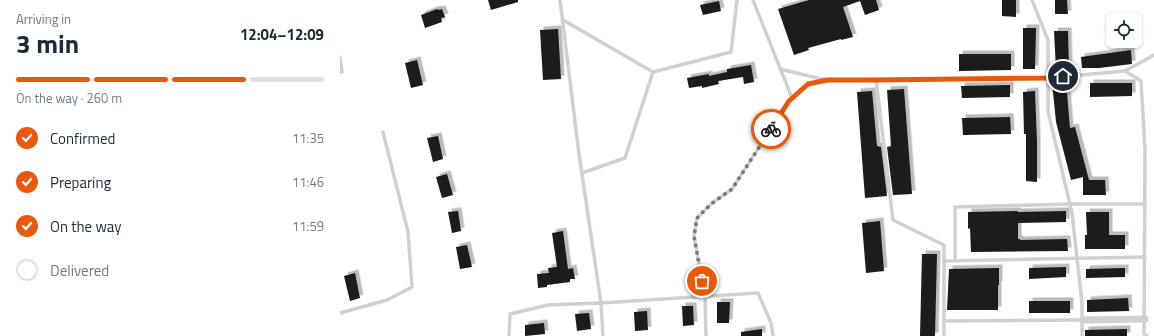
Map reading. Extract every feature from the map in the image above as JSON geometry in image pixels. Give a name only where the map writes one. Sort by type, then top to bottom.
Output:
[{"type":"street","points":[[1082,320],[1145,319]]},
{"type":"lane","points":[[560,0],[582,173],[601,303],[603,336]]},
{"type":"lane","points":[[563,20],[653,72],[731,52],[737,0]]},
{"type":"lane","points":[[753,0],[792,98]]},
{"type":"lane","points":[[1032,0],[1048,40],[1048,111],[1072,213],[1082,303],[1082,336]]},
{"type":"lane","points":[[706,336],[705,297],[694,236],[697,218],[711,204],[732,189],[792,98],[808,84],[827,80],[1048,78],[1125,71],[1154,56]]},
{"type":"lane","points":[[340,57],[342,72],[340,72]]},
{"type":"lane","points":[[780,69],[827,80]]},
{"type":"lane","points":[[1125,71],[1141,81],[1145,150],[1144,334],[1147,336]]},
{"type":"lane","points":[[582,173],[625,158],[653,72]]},
{"type":"lane","points":[[876,80],[893,220],[944,245],[944,336]]},
{"type":"lane","points":[[340,313],[387,300],[412,287],[408,232],[383,132]]},
{"type":"lane","points":[[956,260],[955,207],[1145,204]]},
{"type":"lane","points":[[944,260],[1145,257]]},
{"type":"lane","points":[[509,336],[510,314],[548,305],[758,293],[771,323],[773,336]]},
{"type":"lane","points":[[944,321],[1082,320]]},
{"type":"building","points":[[488,0],[518,0],[518,2],[491,10]]},
{"type":"building","points":[[809,0],[876,0],[879,10],[865,15],[860,1],[843,7],[853,37],[808,48],[809,50],[794,55],[778,9]]},
{"type":"building","points":[[1002,0],[1016,0],[1016,17],[1002,16]]},
{"type":"building","points":[[1055,0],[1067,0],[1068,14],[1055,14]]},
{"type":"building","points":[[719,1],[721,11],[703,15],[700,5]]},
{"type":"building","points":[[437,9],[442,9],[445,17],[441,18],[442,22],[425,28],[421,15]]},
{"type":"building","points":[[1023,28],[1036,28],[1035,69],[1023,69]]},
{"type":"building","points":[[558,29],[561,79],[543,80],[540,30]]},
{"type":"building","points":[[1054,31],[1068,31],[1069,69],[1056,69]]},
{"type":"building","points":[[1131,50],[1132,64],[1099,68],[1082,68],[1081,57]]},
{"type":"building","points":[[959,54],[1011,54],[1011,70],[959,71]]},
{"type":"building","points":[[417,60],[423,85],[411,88],[405,63]]},
{"type":"building","points":[[751,65],[754,82],[744,84],[743,77],[718,81],[719,84],[702,88],[702,86],[689,88],[687,78],[709,74],[709,76],[727,72],[727,69]]},
{"type":"building","points":[[1066,81],[1070,128],[1075,127],[1089,180],[1105,180],[1106,195],[1083,195],[1083,177],[1071,180],[1056,122],[1052,82]]},
{"type":"building","points":[[1090,83],[1132,83],[1132,96],[1090,97]]},
{"type":"building","points":[[1010,85],[1010,97],[962,98],[961,86]]},
{"type":"building","points":[[904,89],[912,194],[893,195],[887,147],[891,146],[887,90]]},
{"type":"building","points":[[872,91],[877,146],[881,147],[887,196],[865,198],[857,92]]},
{"type":"building","points":[[1035,91],[1037,182],[1026,181],[1026,134],[1024,134],[1023,92]]},
{"type":"building","points":[[1010,117],[1011,134],[963,135],[962,118]]},
{"type":"building","points":[[438,136],[443,159],[433,162],[427,138]]},
{"type":"building","points":[[447,174],[453,195],[442,198],[436,177]]},
{"type":"building","points":[[458,211],[461,231],[452,233],[448,212]]},
{"type":"building","points":[[1066,211],[1066,222],[1018,223],[1018,239],[1067,239],[1068,251],[971,252],[970,228],[968,229],[968,212]]},
{"type":"building","points":[[1086,212],[1109,212],[1109,235],[1125,235],[1125,249],[1085,249],[1085,235],[1087,235]]},
{"type":"building","points":[[880,221],[884,271],[866,273],[862,223]]},
{"type":"building","points":[[563,231],[568,269],[573,268],[575,279],[570,279],[570,282],[547,285],[547,287],[538,288],[537,274],[549,273],[548,268],[557,267],[552,233]]},
{"type":"building","points":[[467,245],[472,267],[460,269],[456,247]]},
{"type":"building","points":[[922,254],[937,254],[935,336],[920,336]]},
{"type":"building","points":[[1066,267],[1066,277],[1029,279],[1029,268]]},
{"type":"building","points":[[999,268],[998,310],[947,310],[949,269]]},
{"type":"building","points":[[1125,268],[1125,277],[1086,278],[1086,269]]},
{"type":"building","points":[[355,273],[360,298],[350,301],[344,276]]},
{"type":"building","points":[[1128,298],[1129,311],[1087,312],[1087,300]]},
{"type":"building","points":[[1029,301],[1070,301],[1070,313],[1029,313]]},
{"type":"building","points":[[717,302],[730,302],[729,323],[717,323]]},
{"type":"building","points":[[682,306],[693,306],[694,325],[683,326]]},
{"type":"building","points":[[647,311],[648,330],[635,331],[634,312]]},
{"type":"building","points":[[589,313],[591,329],[577,331],[575,314]]},
{"type":"building","points":[[544,323],[545,334],[525,336],[525,325]]},
{"type":"building","points":[[762,329],[762,336],[741,336],[741,332]]},
{"type":"building","points":[[1127,329],[1127,336],[1085,336],[1085,330]]},
{"type":"way so far","points":[[702,281],[694,236],[697,218],[711,204],[732,189],[771,129]]},
{"type":"route","points":[[771,129],[789,101],[808,84],[827,80],[1048,78],[1063,76]]}]
